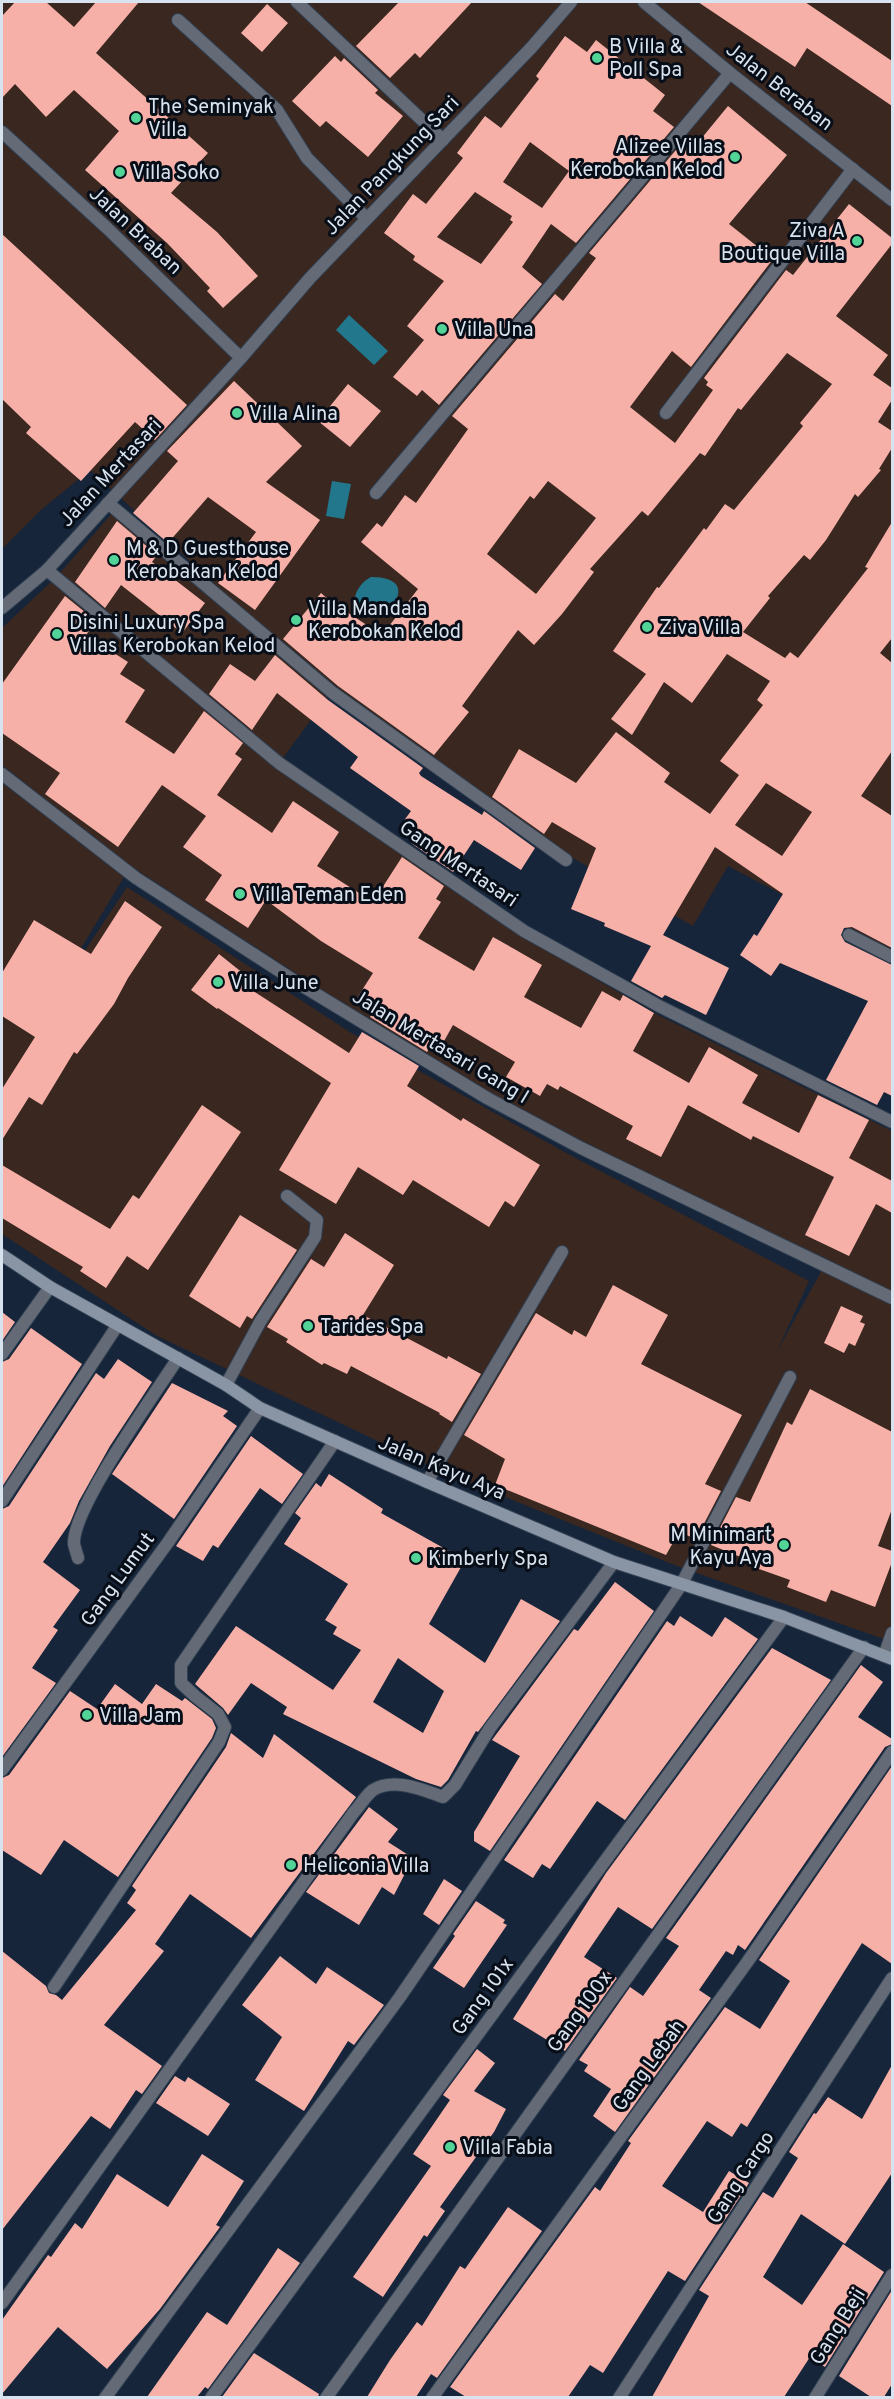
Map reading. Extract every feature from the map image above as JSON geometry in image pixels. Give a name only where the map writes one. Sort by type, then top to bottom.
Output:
[{"type":"main road","name":"Jalan Kayu Aya","points":[[2,1255],[51,1287],[226,1385],[260,1408],[614,1562],[784,1617],[888,1657]]},
{"type":"street","points":[[297,2],[443,140]]},
{"type":"street","name":"Jalan Pangkung Sari","points":[[241,358],[310,278],[531,48],[571,2]]},
{"type":"street","name":"Jalan Beraban","points":[[644,2],[730,73],[892,200]]},
{"type":"street","points":[[178,20],[277,110],[307,158],[366,218]]},
{"type":"street","points":[[376,493],[730,73]]},
{"type":"street","name":"Jalan Braban","points":[[2,132],[107,228],[241,358]]},
{"type":"street","points":[[666,413],[853,169]]},
{"type":"street","name":"Jalan Mertasari","points":[[2,608],[46,570],[241,358]]},
{"type":"street","points":[[108,503],[333,693],[566,860]]},
{"type":"street","name":"Gang Mertasari","points":[[46,570],[279,763],[524,931],[659,1005],[892,1122]]},
{"type":"street","name":"Jalan Mertasari Gang I","points":[[2,774],[136,878],[301,985],[487,1098],[581,1148],[892,1298]]},
{"type":"street","points":[[849,935],[892,957]]},
{"type":"street","points":[[226,1385],[260,1322],[315,1237],[317,1220],[287,1196]]},
{"type":"street","points":[[427,1482],[562,1252]]},
{"type":"street","points":[[2,1354],[51,1287]]},
{"type":"street","points":[[2,1502],[117,1326]]},
{"type":"street","points":[[78,1558],[74,1543],[82,1516],[95,1486],[178,1358]]},
{"type":"street","points":[[105,2397],[400,1997],[681,1585],[790,1377]]},
{"type":"street","name":"Gang Lumut","points":[[2,1770],[169,1541],[260,1408]]},
{"type":"street","points":[[54,1987],[219,1742],[225,1727],[218,1714],[181,1683],[181,1665],[335,1441]]},
{"type":"street","points":[[2,2303],[354,1812],[374,1790],[396,1785],[414,1787],[443,1797],[455,1785],[490,1728],[614,1562]]},
{"type":"street","name":"Gang 101x","points":[[212,2397],[784,1617]]},
{"type":"street","points":[[888,1657],[892,1633]]},
{"type":"street","name":"Gang 100x","points":[[326,2397],[864,1647]]},
{"type":"street","name":"Gang Lebah","points":[[432,2397],[748,1961],[892,1752]]},
{"type":"street","name":"Gang Cargo","points":[[619,2397],[892,1978]]},
{"type":"street","name":"Gang Beji","points":[[815,2397],[892,2275]]},
{"type":"shaded area","points":[[2,2],[892,2],[892,952],[728,866],[693,926],[571,857],[333,688],[272,636],[90,470],[42,509],[2,549]]},
{"type":"shaded area","points":[[114,511],[329,695],[283,758],[59,574]]},
{"type":"shaded area","points":[[51,582],[276,766],[520,935],[656,1014],[892,1131],[892,1642],[677,1566],[445,1473],[157,1336],[2,1234],[2,783],[125,875],[31,1032],[127,887],[353,1034],[570,1155],[809,1281],[777,1351],[827,1261],[584,1146],[411,1048],[129,865],[2,765],[2,628]]},
{"type":"water","points":[[349,315],[388,351],[374,365],[336,330]]},
{"type":"water","points":[[332,481],[351,484],[344,519],[326,516]]},
{"type":"water","points":[[371,577],[388,579],[396,584],[398,594],[396,600],[390,603],[375,602],[367,609],[360,607],[355,599],[356,594],[362,584]]},
{"type":"building","points":[[15,2],[46,2],[74,27],[96,2],[139,2],[96,53],[208,153],[171,193],[217,232],[258,276],[223,308],[207,291],[210,288],[167,243],[85,170],[119,131],[74,90],[46,117],[15,84],[2,98],[2,16]]},
{"type":"building","points":[[399,2],[472,2],[420,58],[415,53],[390,78],[356,46]]},
{"type":"building","points":[[698,2],[805,2],[892,61],[892,106],[807,48],[795,67]]},
{"type":"building","points":[[267,4],[288,23],[262,52],[241,33]]},
{"type":"building","points":[[565,36],[587,52],[596,40],[665,95],[653,111],[674,127],[576,243],[551,224],[522,267],[542,284],[439,405],[422,390],[417,396],[393,377],[424,340],[407,326],[444,281],[413,260],[415,256],[384,233],[413,194],[426,204],[463,158],[457,153],[485,116],[501,128],[539,79],[536,76]],"holes":[[[530,142],[569,171],[542,208],[503,182]],[[475,192],[512,216],[510,220],[513,222],[481,264],[437,237]]]},
{"type":"building","points":[[335,56],[341,62],[344,58],[378,90],[375,93],[403,116],[368,157],[326,121],[320,127],[292,101]]},
{"type":"building","points":[[728,106],[787,155],[729,224],[773,259],[691,367],[672,351],[630,407],[675,443],[713,390],[706,385],[708,382],[704,378],[786,270],[793,275],[849,204],[892,238],[892,244],[836,316],[888,355],[873,375],[892,388],[892,400],[878,422],[892,431],[892,448],[879,469],[881,470],[858,497],[855,494],[826,540],[810,560],[804,555],[768,596],[770,598],[743,632],[785,658],[790,652],[798,658],[868,568],[865,567],[892,522],[892,638],[880,653],[892,663],[892,751],[861,796],[892,816],[892,948],[852,927],[844,928],[841,935],[845,942],[892,965],[892,1096],[884,1092],[877,1105],[826,1080],[868,1001],[780,963],[771,976],[740,955],[754,934],[757,936],[783,894],[715,847],[663,935],[729,968],[706,1015],[665,995],[662,998],[631,981],[651,946],[571,909],[596,848],[552,822],[544,834],[492,797],[519,749],[576,783],[616,732],[670,773],[664,782],[710,814],[739,775],[720,761],[763,705],[757,700],[770,681],[727,654],[692,703],[664,682],[632,735],[611,719],[646,674],[613,651],[657,587],[659,588],[704,528],[706,530],[725,504],[734,510],[803,426],[800,423],[832,384],[787,353],[741,410],[738,408],[705,456],[700,453],[648,516],[642,511],[590,569],[594,572],[562,614],[534,645],[518,630],[462,706],[469,712],[434,755],[338,686],[283,639],[321,593],[382,635],[418,589],[361,542],[377,523],[382,527],[405,495],[416,503],[468,429],[452,416],[555,294],[563,301],[596,258],[589,253],[686,138],[696,145]],"holes":[[[548,481],[596,518],[536,594],[487,554],[530,496],[534,499]],[[766,783],[812,812],[782,856],[735,825]]]},
{"type":"building","points":[[2,234],[187,405],[155,440],[135,422],[81,481],[26,433],[31,427],[2,399]]},
{"type":"building","points":[[234,381],[302,446],[266,482],[320,520],[255,610],[218,583],[256,532],[208,497],[168,543],[133,513],[178,461],[167,451]]},
{"type":"building","points":[[348,384],[381,411],[350,447],[318,421]]},
{"type":"building","points":[[117,521],[157,555],[152,562],[205,603],[182,633],[121,585],[105,608],[75,582]]},
{"type":"building","points":[[65,596],[96,621],[86,635],[128,662],[120,674],[145,690],[125,722],[174,754],[204,711],[243,743],[235,754],[242,759],[217,795],[272,833],[293,801],[339,832],[317,866],[373,902],[402,857],[444,886],[436,899],[441,902],[418,938],[474,971],[493,937],[542,965],[524,997],[581,1028],[602,991],[620,1001],[623,995],[654,1013],[633,1051],[689,1083],[709,1047],[758,1075],[742,1103],[799,1133],[818,1095],[869,1120],[849,1158],[892,1181],[892,1213],[876,1204],[849,1256],[805,1235],[834,1177],[753,1136],[751,1140],[688,1105],[661,1157],[626,1139],[633,1126],[560,1086],[558,1090],[547,1084],[540,1096],[506,1077],[515,1062],[453,1025],[438,1052],[430,1047],[427,1052],[370,1017],[375,1010],[357,998],[373,973],[321,941],[266,900],[248,928],[205,900],[222,875],[183,847],[206,816],[162,785],[118,847],[45,794],[60,773],[2,733],[2,684]]},
{"type":"building","points":[[275,655],[328,700],[423,768],[419,773],[421,776],[482,815],[484,811],[535,848],[521,870],[474,840],[453,872],[411,843],[415,837],[400,826],[411,811],[350,768],[358,757],[277,693],[252,730],[209,694],[230,664],[255,681]]},
{"type":"building","points":[[125,901],[162,927],[128,978],[114,1004],[77,1054],[74,1052],[42,1105],[29,1097],[2,1140],[2,1089],[35,1037],[2,1016],[2,973],[34,920],[91,954]]},
{"type":"building","points":[[219,954],[244,974],[238,981],[349,1053],[362,1032],[419,1066],[407,1086],[461,1121],[463,1118],[540,1165],[514,1207],[505,1201],[489,1227],[413,1180],[403,1195],[358,1167],[336,1204],[279,1170],[331,1083],[191,990]]},
{"type":"building","points":[[202,1105],[241,1132],[148,1270],[127,1256],[106,1288],[80,1271],[83,1267],[2,1218],[2,1165],[110,1229],[133,1195],[139,1199]]},
{"type":"building","points":[[240,1215],[297,1250],[252,1319],[247,1316],[240,1328],[189,1296]]},
{"type":"building","points":[[345,1233],[394,1265],[363,1315],[481,1374],[452,1422],[440,1413],[351,1366],[347,1374],[324,1363],[322,1365],[286,1342],[288,1339],[267,1327],[311,1259],[324,1267]]},
{"type":"building","points":[[613,1285],[668,1315],[641,1364],[742,1415],[705,1484],[721,1491],[696,1539],[679,1532],[666,1555],[495,1485],[505,1459],[464,1435],[536,1313],[572,1335],[574,1330],[586,1337]]},
{"type":"building","points":[[841,1306],[863,1316],[860,1322],[865,1324],[855,1346],[849,1343],[844,1353],[824,1343]]},
{"type":"building","points":[[2,1312],[15,1322],[2,1341]]},
{"type":"building","points":[[31,1328],[82,1364],[2,1487],[2,1362],[9,1359]]},
{"type":"building","points":[[118,1359],[152,1382],[110,1446],[79,1501],[70,1523],[43,1562],[80,1590],[53,1627],[58,1630],[32,1668],[56,1683],[2,1757],[2,1509],[9,1506],[96,1373],[104,1379]]},
{"type":"building","points":[[172,1383],[228,1411],[223,1416],[237,1426],[174,1519],[112,1474]]},
{"type":"building","points":[[810,1389],[892,1432],[892,1509],[878,1546],[892,1551],[892,1562],[875,1607],[831,1590],[826,1602],[787,1587],[790,1580],[759,1569],[760,1565],[711,1545],[736,1497],[750,1502],[787,1422],[792,1425]]},
{"type":"building","points":[[251,1436],[303,1474],[282,1504],[260,1488],[218,1548],[213,1545],[203,1561],[176,1546]]},
{"type":"building","points":[[329,1474],[383,1509],[381,1513],[465,1560],[429,1624],[485,1663],[521,1599],[560,1621],[478,1732],[476,1731],[448,1780],[441,1787],[416,1779],[283,1714],[287,1707],[251,1683],[228,1715],[195,1684],[236,1626],[333,1690],[361,1650],[333,1634],[337,1627],[325,1620],[348,1584],[284,1544],[301,1518],[295,1513],[316,1483],[321,1487]],"holes":[[[398,1658],[444,1691],[423,1733],[373,1702]]]},
{"type":"building","points":[[615,1582],[654,1611],[490,1851],[474,1841],[474,1832],[520,1756],[492,1740],[574,1629],[578,1631]]},
{"type":"building","points":[[680,1616],[712,1637],[725,1617],[758,1639],[625,1820],[597,1801],[550,1869],[542,1864],[533,1878],[504,1860],[667,1621],[674,1626]]},
{"type":"building","points":[[772,1648],[831,1680],[652,1929],[618,1907],[584,1957],[617,1978],[565,2051],[513,2019],[606,1873]]},
{"type":"building","points":[[861,1665],[883,1682],[858,1717],[892,1739],[892,1744],[885,1747],[745,1950],[738,1945],[733,1955],[726,1951],[699,1990],[711,1998],[615,2132],[593,2116],[611,2089],[584,2071],[588,2065],[579,2060],[630,1987],[643,1996],[679,1946],[666,1938]]},
{"type":"building","points":[[115,1684],[142,1704],[156,1684],[182,1701],[185,1698],[212,1719],[216,1728],[212,1738],[118,1877],[64,1840],[41,1875],[2,1850],[2,1778],[9,1775],[70,1691],[97,1709]]},
{"type":"building","points":[[231,1733],[263,1758],[274,1734],[356,1797],[251,1938],[190,1894],[155,1944],[164,1951],[104,2025],[162,2066],[142,2094],[136,2090],[110,2129],[91,2116],[2,2230],[2,1951],[46,1986],[49,1993],[62,2000],[136,1910],[127,1903],[136,1890],[132,1886],[226,1747]]},
{"type":"building","points":[[892,1766],[892,1964],[862,1943],[747,2127],[741,2123],[732,2137],[707,2121],[662,2186],[703,2212],[729,2171],[749,2183],[685,2281],[668,2271],[603,2373],[590,2365],[568,2397],[466,2397],[450,2387],[595,2187],[600,2191],[631,2143],[628,2141],[725,2007],[760,2029],[790,1981],[759,1960]]},
{"type":"building","points":[[369,1807],[398,1829],[388,1842],[413,1858],[394,1895],[382,1887],[359,1925],[306,1892]]},
{"type":"building","points":[[444,1879],[462,1891],[439,1925],[423,1914]]},
{"type":"building","points":[[476,1901],[505,1920],[503,1923],[507,1925],[464,1988],[433,1968]]},
{"type":"building","points":[[280,1956],[316,1984],[327,1967],[384,2005],[354,2045],[348,2041],[304,2111],[255,2080],[282,2037],[242,2005]]},
{"type":"building","points":[[477,2049],[495,2063],[474,2091],[506,2109],[494,2132],[440,2207],[445,2211],[427,2237],[424,2235],[383,2297],[353,2277],[431,2166],[413,2154],[450,2100],[443,2095]]},
{"type":"building","points":[[892,2065],[892,2173],[845,2244],[801,2214],[763,2277],[802,2305],[843,2244],[884,2272],[825,2367],[810,2357],[784,2397],[652,2397],[709,2296],[699,2290],[763,2192],[773,2198],[798,2158],[789,2152],[814,2113],[816,2114],[828,2097],[862,2119]]},
{"type":"building","points":[[175,2076],[185,2082],[188,2077],[230,2104],[208,2136],[156,2103]]},
{"type":"building","points":[[202,2154],[244,2181],[216,2225],[220,2227],[160,2309],[107,2369],[58,2327],[2,2394],[2,2320],[48,2255],[51,2257],[75,2223],[82,2229],[117,2174],[168,2207]]},
{"type":"building","points":[[508,2207],[542,2231],[437,2378],[431,2374],[416,2397],[367,2397],[417,2322],[422,2326],[460,2266],[465,2269]]},
{"type":"building","points":[[278,2248],[300,2263],[208,2389],[205,2387],[197,2397],[147,2397],[207,2312],[227,2325]]},
{"type":"building","points":[[892,2290],[892,2384],[884,2397],[871,2397],[839,2376]]},
{"type":"building","points":[[254,2353],[319,2394],[318,2397],[222,2397]]},
{"type":"place","name":"B Villa & Poll Spa","points":[[597,58]]},
{"type":"place","name":"The Seminyak Villa","points":[[136,118]]},
{"type":"place","name":"Alizee Villas Kerobokan Kelod","points":[[735,157]]},
{"type":"place","name":"Villa Soko","points":[[120,172]]},
{"type":"place","name":"Ziva A Boutique Villa","points":[[857,241]]},
{"type":"place","name":"Villa Una","points":[[442,329]]},
{"type":"place","name":"Villa Alina","points":[[237,413]]},
{"type":"place","name":"M & D Guesthouse Kerobakan Kelod","points":[[114,560]]},
{"type":"place","name":"Villa Mandala Kerobokan Kelod","points":[[296,620]]},
{"type":"place","name":"Ziva Villa","points":[[647,627]]},
{"type":"place","name":"Disini Luxury Spa Villas Kerobokan Kelod","points":[[57,634]]},
{"type":"place","name":"Villa Teman Eden","points":[[240,894]]},
{"type":"place","name":"Villa June","points":[[218,982]]},
{"type":"place","name":"Tarides Spa","points":[[308,1326]]},
{"type":"place","name":"M Minimart Kayu Aya","points":[[784,1545]]},
{"type":"place","name":"Kimberly Spa","points":[[416,1558]]},
{"type":"place","name":"Villa Jam","points":[[87,1715]]},
{"type":"place","name":"Heliconia Villa","points":[[291,1865]]},
{"type":"place","name":"Villa Fabia","points":[[450,2147]]}]
